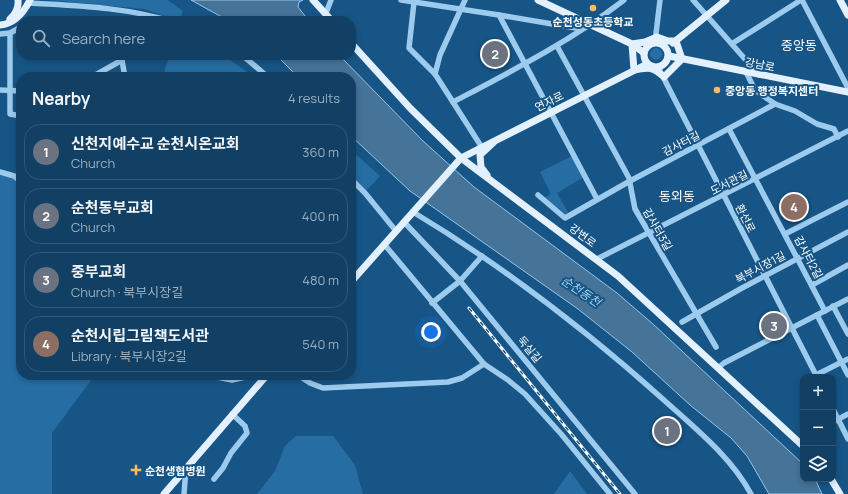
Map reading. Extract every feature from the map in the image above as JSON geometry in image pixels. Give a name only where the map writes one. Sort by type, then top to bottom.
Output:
[{"type":"main road","points":[[0,24],[13,17],[18,0]]},
{"type":"main road","points":[[313,0],[328,16]]},
{"type":"main road","points":[[538,0],[632,44],[644,53]]},
{"type":"main road","points":[[667,48],[726,0]]},
{"type":"main road","points":[[840,0],[848,15]]},
{"type":"main road","points":[[19,16],[30,1]]},
{"type":"main road","points":[[0,24],[8,23],[16,18]]},
{"type":"main road","points":[[632,44],[656,39],[676,41]]},
{"type":"main road","points":[[656,39],[667,48],[669,56],[665,63],[658,67],[647,64],[644,53],[646,47],[656,39]]},
{"type":"main road","points":[[632,44],[634,70],[644,68],[656,70],[664,77],[682,59],[676,41]]},
{"type":"main road","name":"강변로","points":[[356,49],[410,108],[461,158],[597,259],[800,441]]},
{"type":"main road","name":"강남로","points":[[669,56],[848,92]]},
{"type":"main road","name":"연자로","points":[[356,276],[415,210],[453,164],[461,158],[481,146],[647,64]]},
{"type":"main road","points":[[490,180],[481,167],[480,155],[502,136]]},
{"type":"main road","points":[[164,494],[263,380]]},
{"type":"main road","points":[[833,482],[840,494]]},
{"type":"main road","points":[[160,494],[171,485]]},
{"type":"street","points":[[324,12],[331,0]]},
{"type":"street","points":[[401,0],[576,28],[592,25]]},
{"type":"street","points":[[435,74],[440,54],[465,0]]},
{"type":"street","points":[[453,102],[557,46],[592,25],[624,0]]},
{"type":"street","points":[[656,39],[660,0]]},
{"type":"street","points":[[693,0],[760,75]]},
{"type":"street","points":[[733,43],[802,0],[848,88]]},
{"type":"street","points":[[30,1],[121,10],[152,16]]},
{"type":"street","points":[[414,2],[409,48],[435,74],[481,146]]},
{"type":"street","points":[[499,15],[597,199]]},
{"type":"street","points":[[0,34],[10,33],[16,30]]},
{"type":"street","points":[[10,33],[10,114],[16,115]]},
{"type":"street","name":"감사터3길","points":[[557,46],[630,181],[633,204],[716,347]]},
{"type":"street","points":[[100,72],[118,60]]},
{"type":"street","points":[[122,60],[124,72]]},
{"type":"street","points":[[248,60],[262,72]]},
{"type":"street","name":"환선로","points":[[658,67],[815,374]]},
{"type":"street","points":[[746,72],[755,90],[775,104],[795,111],[817,124],[834,129],[838,137]]},
{"type":"street","points":[[0,90],[16,91]]},
{"type":"street","name":"감사터길","points":[[538,195],[565,218],[630,181],[775,104]]},
{"type":"street","name":"감사터2길","points":[[729,129],[825,311]]},
{"type":"street","name":"도서관길","points":[[597,259],[848,131]]},
{"type":"street","points":[[0,172],[16,178]]},
{"type":"street","points":[[356,184],[396,231]]},
{"type":"street","points":[[785,234],[848,202]]},
{"type":"street","points":[[415,210],[482,256],[559,313],[640,379],[724,456],[738,473],[751,494]]},
{"type":"street","name":"둑실길","points":[[404,222],[460,281],[635,494]]},
{"type":"street","name":"북부시장1길","points":[[682,322],[696,313],[848,232]]},
{"type":"street","points":[[384,244],[484,364],[508,380],[525,394],[562,435],[610,494]]},
{"type":"street","points":[[432,303],[460,281],[482,256]]},
{"type":"street","points":[[812,285],[848,265]]},
{"type":"street","points":[[718,368],[724,363],[848,299]]},
{"type":"street","points":[[833,306],[848,334]]},
{"type":"street","points":[[817,315],[848,375]]},
{"type":"street","points":[[820,374],[848,359]]},
{"type":"street","points":[[305,380],[314,386],[327,388],[441,383],[462,378],[484,364]]},
{"type":"street","points":[[214,479],[223,468],[231,453],[248,433],[245,426],[232,414]]},
{"type":"street","points":[[848,414],[836,421],[848,439]]},
{"type":"street","points":[[184,494],[186,468]]},
{"type":"shaded area","points":[[48,0],[168,0],[183,11],[181,16],[164,16],[144,9]]},
{"type":"shaded area","points":[[654,48],[658,48],[662,54],[658,60],[654,60],[650,56],[650,52]]},
{"type":"shaded area","points":[[169,60],[230,60],[247,72],[165,72]]},
{"type":"shaded area","points":[[356,154],[380,176],[367,190],[356,180]]},
{"type":"shaded area","points":[[572,156],[584,177],[557,193],[568,212],[566,214],[544,198],[551,194],[540,172]]},
{"type":"shaded area","points":[[16,173],[16,380],[91,380],[52,433],[52,494],[0,494],[0,175]]},
{"type":"shaded area","points":[[296,436],[333,436],[355,465],[363,494],[257,494],[275,471],[285,446]]},
{"type":"shaded area","points":[[570,471],[587,494],[554,494]]},
{"type":"water","points":[[191,0],[303,0],[299,2],[298,7],[305,16],[220,16]]},
{"type":"water","points":[[281,60],[344,60],[356,72],[293,72]]},
{"type":"water","name":"순천동천","points":[[356,72],[423,141],[474,187],[617,293],[653,324],[800,461],[800,482],[816,482],[822,494],[769,494],[747,456],[731,438],[690,405],[632,352],[578,309],[410,191],[356,141]]},
{"type":"railway","points":[[469,308],[620,494]]},
{"type":"place","name":"순천성동초등학교","points":[[593,8]]},
{"type":"place","name":"순천동부교회","points":[[495,54]]},
{"type":"place","name":"중앙동 행정복지센터","points":[[717,90]]},
{"type":"place","name":"순천시립그림책도서관","points":[[794,207]]},
{"type":"place","name":"중부교회","points":[[774,326]]},
{"type":"place","name":"신천지예수교 순천시온교회","points":[[667,431]]},
{"type":"place","name":"순천생협병원","points":[[136,470]]},
{"type":"district","name":"중앙동","points":[[799,45]]},
{"type":"district","name":"동외동","points":[[677,196]]}]
